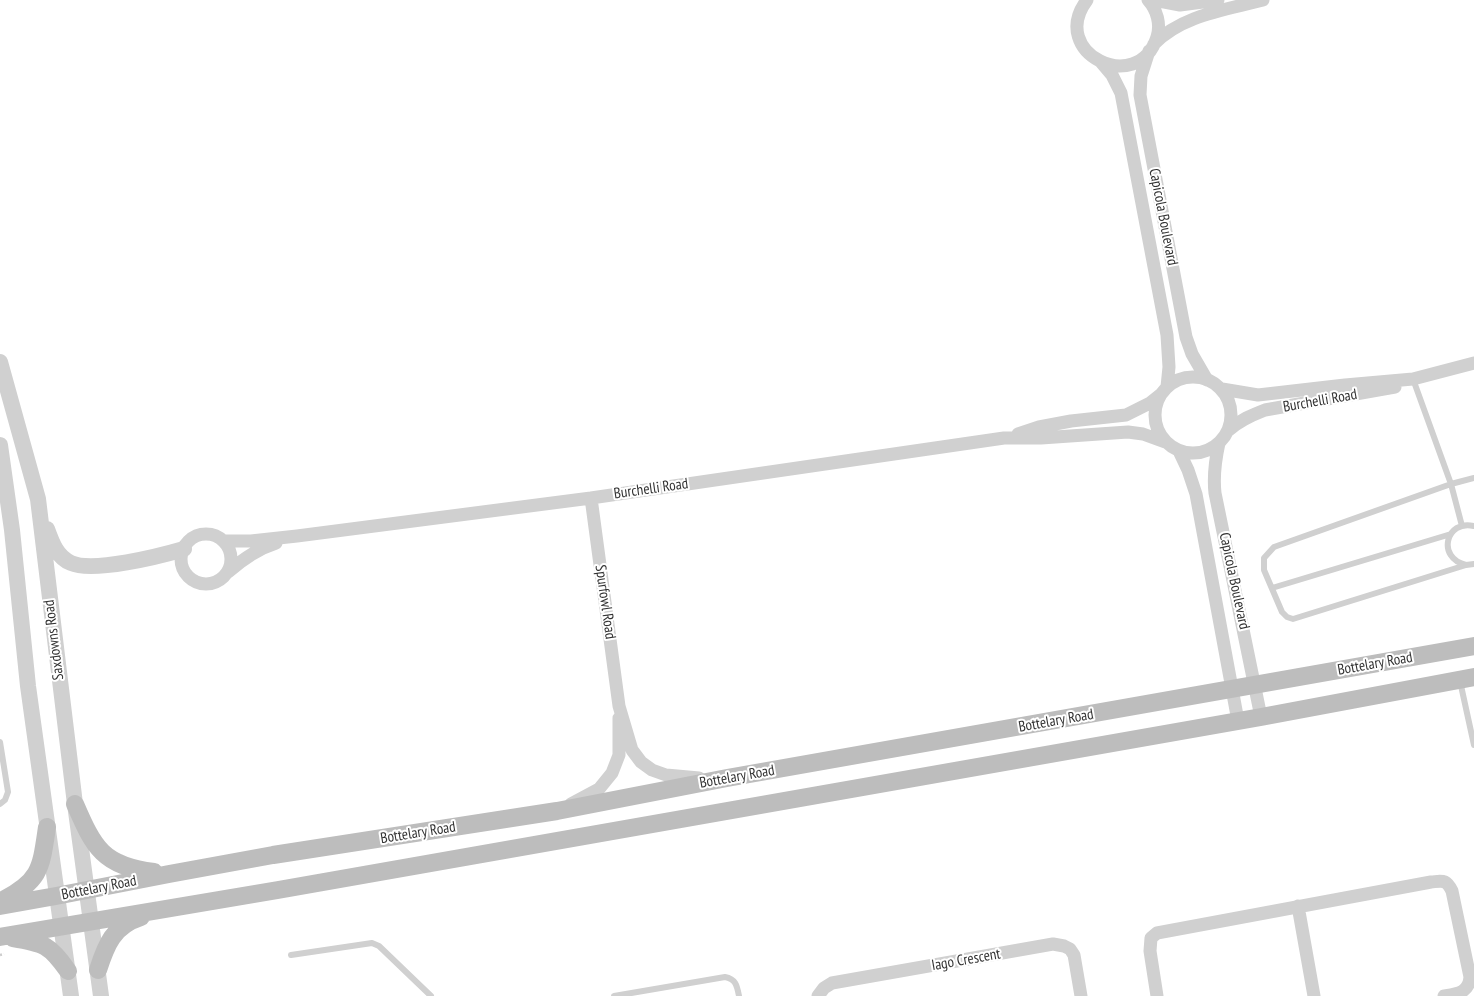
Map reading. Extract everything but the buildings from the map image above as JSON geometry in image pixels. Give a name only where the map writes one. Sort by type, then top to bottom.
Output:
[{"type":"main road","name":"Bottelary Road","points":[[0,906],[272,856],[557,812],[727,778],[1232,690],[1474,646]]},
{"type":"main road","name":"Bottelary Road","points":[[2,945],[62,926],[1261,718],[1467,679]]},
{"type":"main road","points":[[74,804],[88,834],[98,848],[109,859],[122,866],[138,870],[169,874]]},
{"type":"main road","points":[[0,901],[14,895],[30,883],[38,870],[42,858],[47,827]]},
{"type":"main road","points":[[98,970],[107,944],[118,930],[132,920],[174,907]]},
{"type":"main road","points":[[2,945],[32,941],[48,948],[57,956],[68,971]]},
{"type":"street","name":"Capicola Boulevard","points":[[1087,0],[1079,17],[1079,35],[1086,51],[1101,62],[1112,75],[1121,92],[1167,334],[1169,367],[1164,391]]},
{"type":"street","name":"Capicola Boulevard","points":[[1148,0],[1155,9],[1158,18],[1157,35],[1141,76],[1140,95],[1186,337],[1192,354],[1207,380]]},
{"type":"street","points":[[1154,0],[1180,5],[1218,0]]},
{"type":"street","points":[[1101,62],[1109,65],[1127,65],[1143,58],[1168,32],[1186,22],[1263,0]]},
{"type":"street","name":"Saxdowns Road","points":[[0,362],[38,499],[74,804],[101,996]]},
{"type":"street","name":"Burchelli Road","points":[[1222,389],[1258,395],[1413,378],[1474,363]]},
{"type":"street","points":[[1199,377],[1207,380],[1222,389],[1227,397],[1231,409],[1229,430],[1219,444],[1212,448],[1196,453],[1179,451],[1165,442],[1158,431],[1155,419],[1155,410],[1164,391],[1182,379],[1199,377]]},
{"type":"street","name":"Burchelli Road","points":[[1229,430],[1238,422],[1266,410],[1392,388],[1413,378]]},
{"type":"street","name":"Burchelli Road","points":[[1004,438],[1039,427],[1071,421],[1126,415],[1150,403],[1164,391]]},
{"type":"street","name":"Burchelli Road","points":[[223,541],[297,536],[591,498],[1004,438],[1041,438],[1128,432],[1143,434],[1165,442]]},
{"type":"street","name":"Capicola Boulevard","points":[[1219,444],[1215,462],[1215,493],[1261,718]]},
{"type":"street","name":"Saxdowns Road","points":[[0,445],[12,530],[28,686],[71,996]]},
{"type":"street","name":"Capicola Boulevard","points":[[1179,451],[1188,470],[1196,494],[1238,721]]},
{"type":"street","name":"Spurfowl Road","points":[[557,812],[599,789],[612,773],[619,755],[619,706],[591,498]]},
{"type":"street","points":[[38,499],[52,543],[60,555],[72,564],[88,567],[96,566],[157,557],[184,549]]},
{"type":"street","points":[[209,534],[217,536],[227,546],[231,558],[228,572],[215,582],[207,584],[199,582],[188,576],[182,565],[184,549],[188,542],[194,538],[209,534]]},
{"type":"street","name":"Burchelli Road","points":[[228,572],[244,558],[260,549],[297,536]]},
{"type":"street","name":"Spurfowl Road","points":[[619,706],[632,750],[641,762],[652,770],[666,775],[686,778],[727,778]]},
{"type":"street","points":[[1157,996],[1150,951],[1151,938],[1157,933],[1298,906],[1444,881],[1448,884],[1452,891],[1468,961],[1470,977],[1470,985],[1465,990],[1444,996]]},
{"type":"street","points":[[1298,906],[1314,996]]},
{"type":"street","name":"Iago Crescent","points":[[818,996],[824,988],[832,983],[1053,944],[1064,946],[1074,955],[1081,996]]},
{"type":"lane","points":[[1413,378],[1451,484],[1462,526]]},
{"type":"lane","points":[[1466,565],[1293,619],[1287,617],[1282,612],[1264,570],[1264,558],[1274,547],[1451,484],[1474,478]]},
{"type":"lane","points":[[1474,526],[1462,526],[1456,529],[1451,534],[1447,547],[1449,554],[1453,559],[1459,563],[1474,566]]},
{"type":"lane","points":[[1272,588],[1451,534]]},
{"type":"lane","points":[[1467,679],[1474,745]]},
{"type":"lane","points":[[0,742],[8,792],[5,800],[0,804]]},
{"type":"lane","points":[[291,955],[372,943],[379,946],[431,996]]},
{"type":"lane","points":[[614,996],[725,976],[734,980],[739,996]]},
{"type":"path","points":[[0,955],[2,945]]}]
